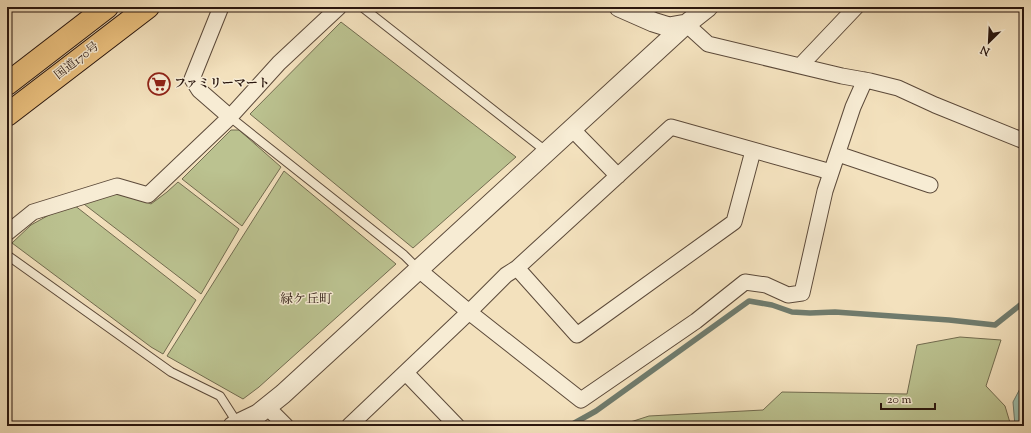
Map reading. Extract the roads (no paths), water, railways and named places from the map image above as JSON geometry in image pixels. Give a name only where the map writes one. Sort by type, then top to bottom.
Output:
[{"type":"highway","name":"国道170号","points":[[7,84],[107,7]]},
{"type":"highway","name":"国道170号","points":[[7,115],[148,7]]},
{"type":"street","points":[[221,7],[192,80],[199,90],[230,117]]},
{"type":"street","points":[[7,233],[33,212],[117,186],[148,195],[230,117],[279,63],[338,7]]},
{"type":"street","points":[[619,7],[669,27],[686,24]]},
{"type":"street","points":[[235,425],[258,414],[283,394],[686,24],[708,7]]},
{"type":"street","points":[[800,66],[856,7]]},
{"type":"street","points":[[686,24],[708,44],[898,88],[935,105],[1024,141]]},
{"type":"street","points":[[419,270],[469,312],[581,400],[696,321],[744,282],[766,285],[788,295],[802,293],[825,191],[853,108],[865,80]]},
{"type":"street","points":[[348,426],[406,373],[506,275],[517,268],[671,127],[831,172]]},
{"type":"street","points":[[572,129],[618,176]]},
{"type":"street","points":[[517,268],[577,335],[734,222],[753,151]]},
{"type":"street","points":[[838,154],[930,185]]},
{"type":"street","points":[[406,373],[457,426]]},
{"type":"street","points":[[267,406],[286,426]]},
{"type":"lane","points":[[362,7],[547,152]]},
{"type":"lane","points":[[230,117],[404,255],[419,270]]},
{"type":"lane","points":[[7,256],[171,372],[220,396],[235,425]]},
{"type":"waterway","points":[[569,426],[596,411],[749,301],[772,305],[792,312],[835,312],[949,320],[995,325],[1024,302]]},
{"type":"place","name":"ファミリーマート","points":[[159,84]]},
{"type":"district","name":"緑ケ丘町","points":[[306,300]]}]
